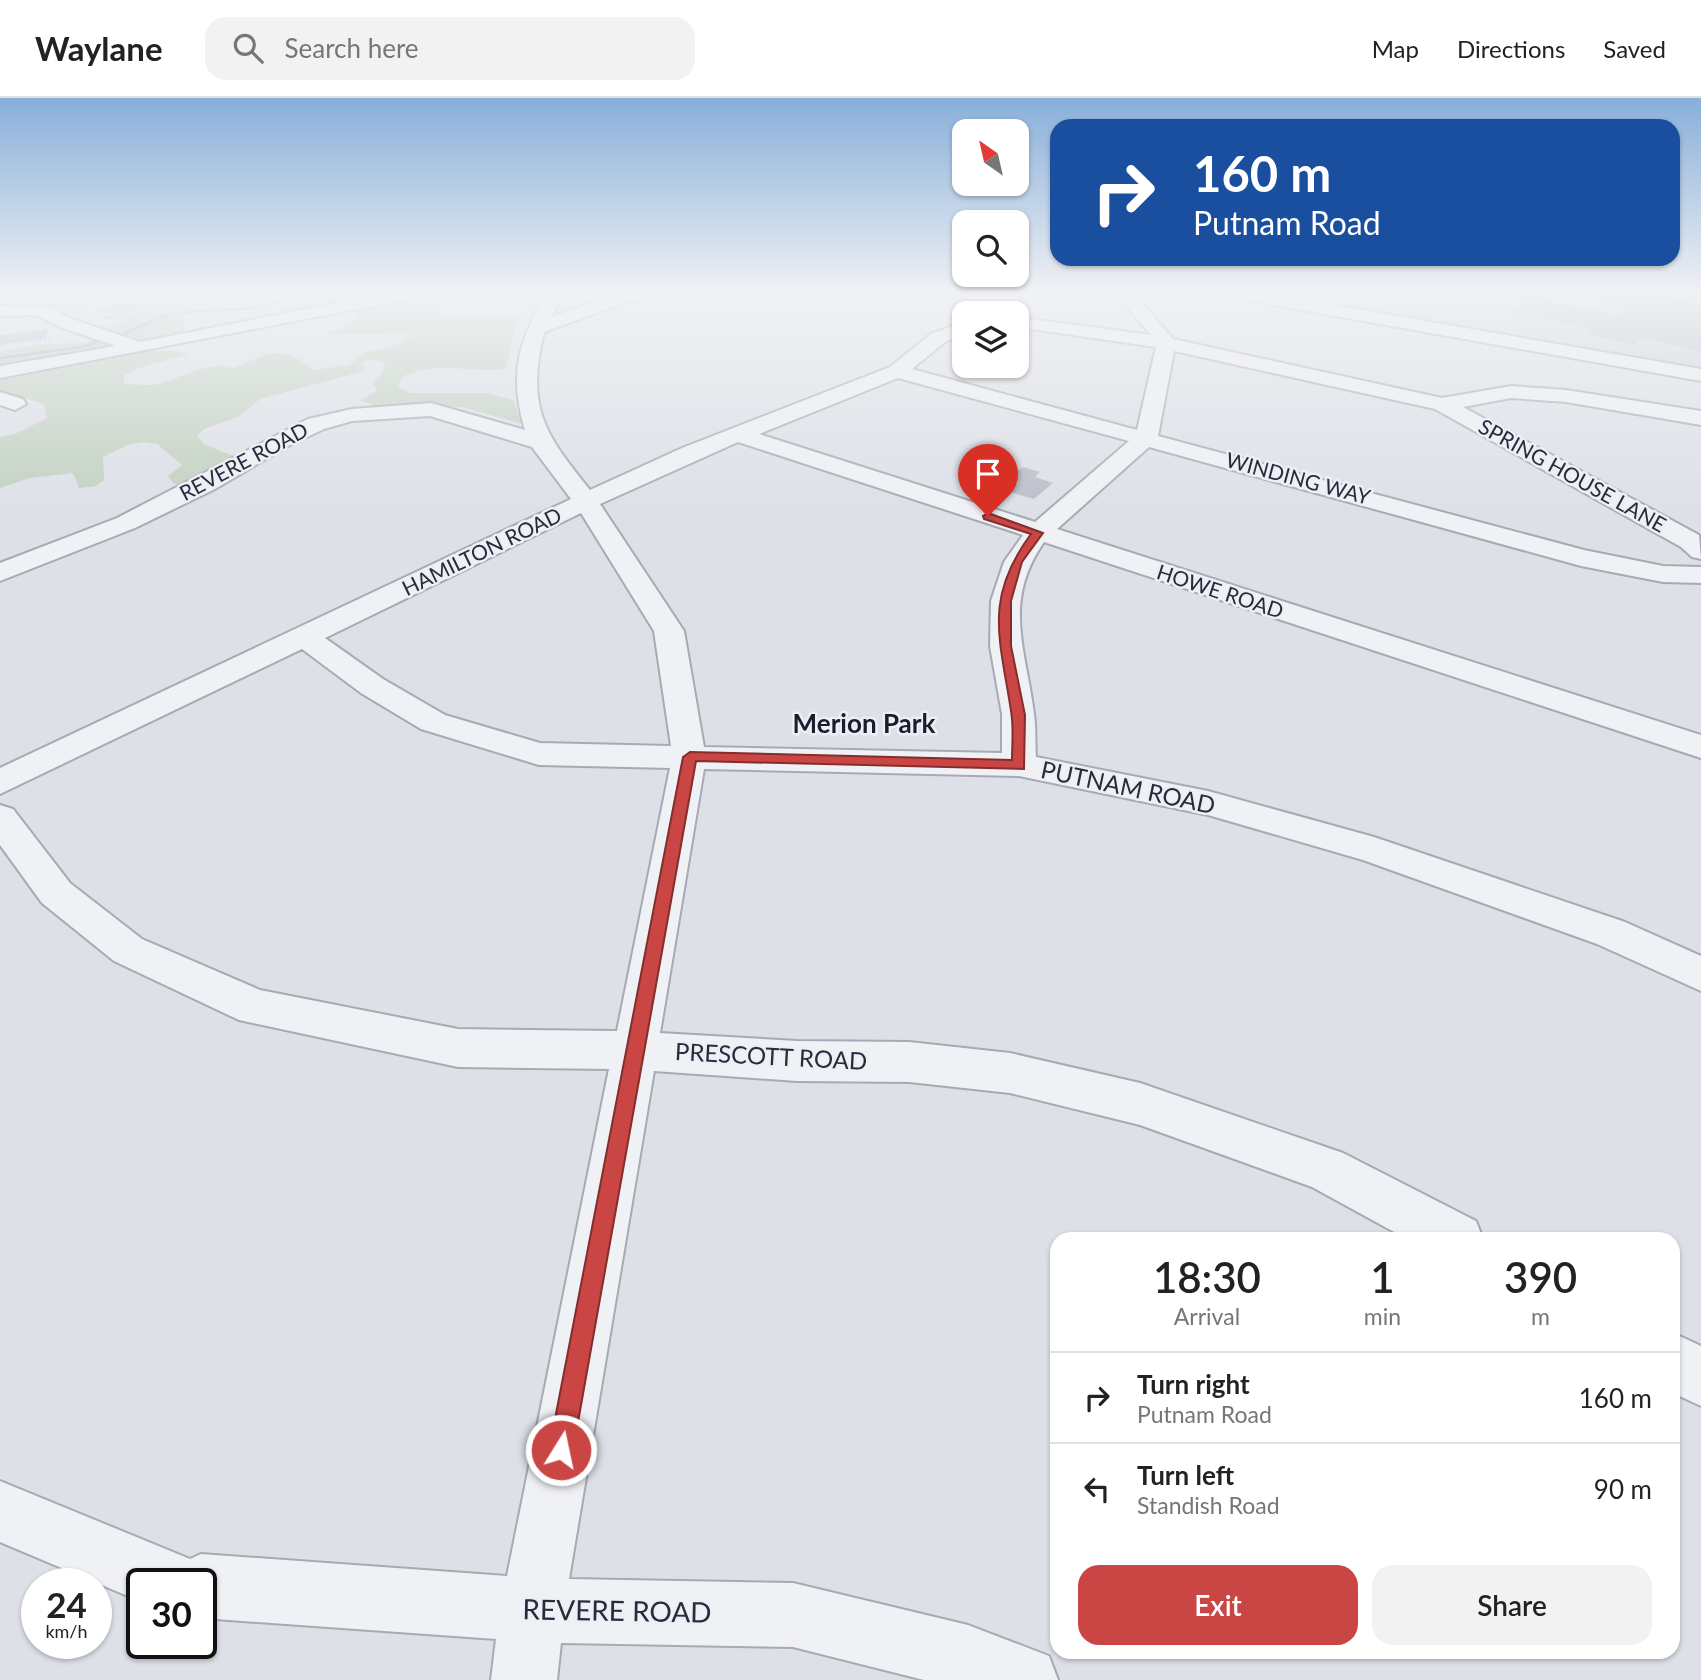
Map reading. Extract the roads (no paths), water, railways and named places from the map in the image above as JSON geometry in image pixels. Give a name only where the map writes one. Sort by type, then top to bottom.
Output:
[{"type":"street","points":[[0,372],[42,365]]},
{"type":"street","points":[[524,1680],[532,1610],[690,757],[668,631],[586,501],[540,442],[527,401],[527,365]]},
{"type":"street","name":"HAMILTON ROAD","points":[[0,782],[690,453],[897,371],[905,365]]},
{"type":"street","points":[[1019,765],[1018,715],[1005,646],[1005,601],[1017,562],[1038,533],[1147,437],[1162,365]]},
{"type":"street","points":[[1265,365],[1442,404],[1511,392],[1566,396],[1695,416],[1701,395]]},
{"type":"street","points":[[1644,365],[1701,375]]},
{"type":"street","name":"WINDING WAY","points":[[897,371],[989,399],[1147,437],[1581,558],[1663,574],[1701,575]]},
{"type":"street","name":"SPRING HOUSE LANE","points":[[1442,404],[1678,534],[1701,551]]},
{"type":"street","name":"REVERE ROAD","points":[[0,573],[126,523],[206,484],[280,441],[316,425],[352,415],[431,410],[540,442]]},
{"type":"street","name":"HOWE ROAD","points":[[740,435],[1701,747]]},
{"type":"street","name":"PUTNAM ROAD","points":[[305,637],[372,686],[433,722],[539,754],[1019,765],[1208,803],[1374,850],[1611,933],[1701,974]]},
{"type":"street","name":"PRESCOTT ROAD","points":[[0,818],[56,893],[128,950],[254,1007],[458,1048],[634,1050],[797,1061],[909,1062],[1010,1073],[1140,1104],[1326,1169],[1445,1232]]},
{"type":"street","points":[[1680,1365],[1701,1378]]},
{"type":"street","points":[[0,1511],[136,1568]]},
{"type":"street","name":"REVERE ROAD","points":[[217,1587],[532,1610],[793,1615],[968,1658],[1025,1680]]},
{"type":"district","name":"Merion Park","points":[[864,724]]}]
